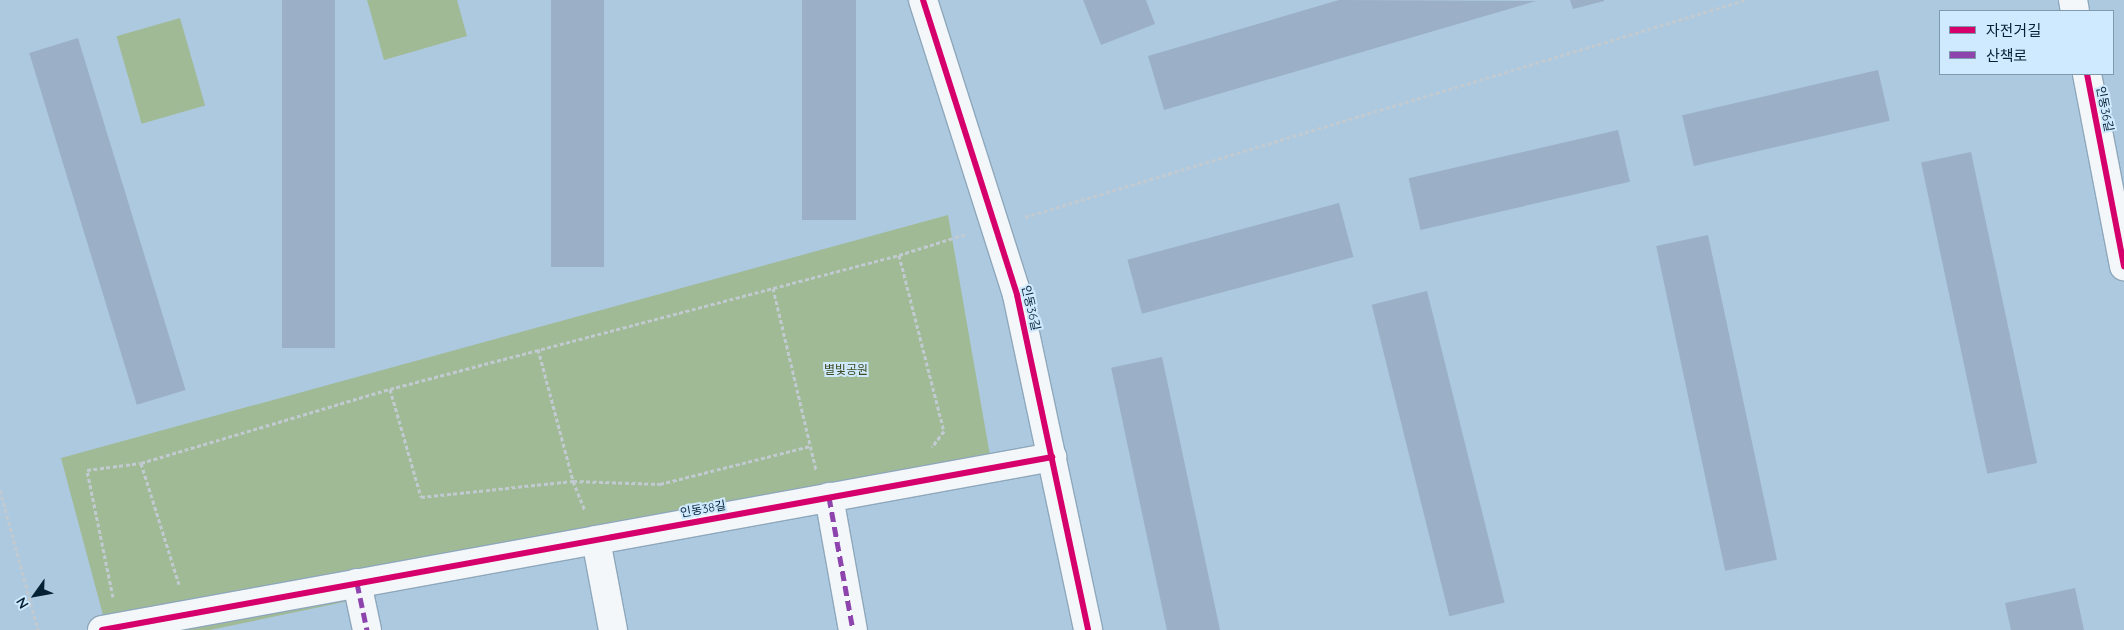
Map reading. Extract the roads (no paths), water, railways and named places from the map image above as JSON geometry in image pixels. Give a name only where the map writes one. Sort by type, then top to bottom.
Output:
[{"type":"street","name":"인동36길","points":[[923,0],[1017,295],[1088,630]]},
{"type":"street","name":"인동36길","points":[[2087,75],[2124,266]]},
{"type":"street","name":"인동38길","points":[[114,629],[596,540],[824,488],[1052,456]]},
{"type":"street","points":[[824,488],[853,630]]},
{"type":"street","points":[[596,540],[613,630]]},
{"type":"street","points":[[357,583],[367,630]]},
{"type":"park label","name":"별빛공원","points":[[846,370]]}]
